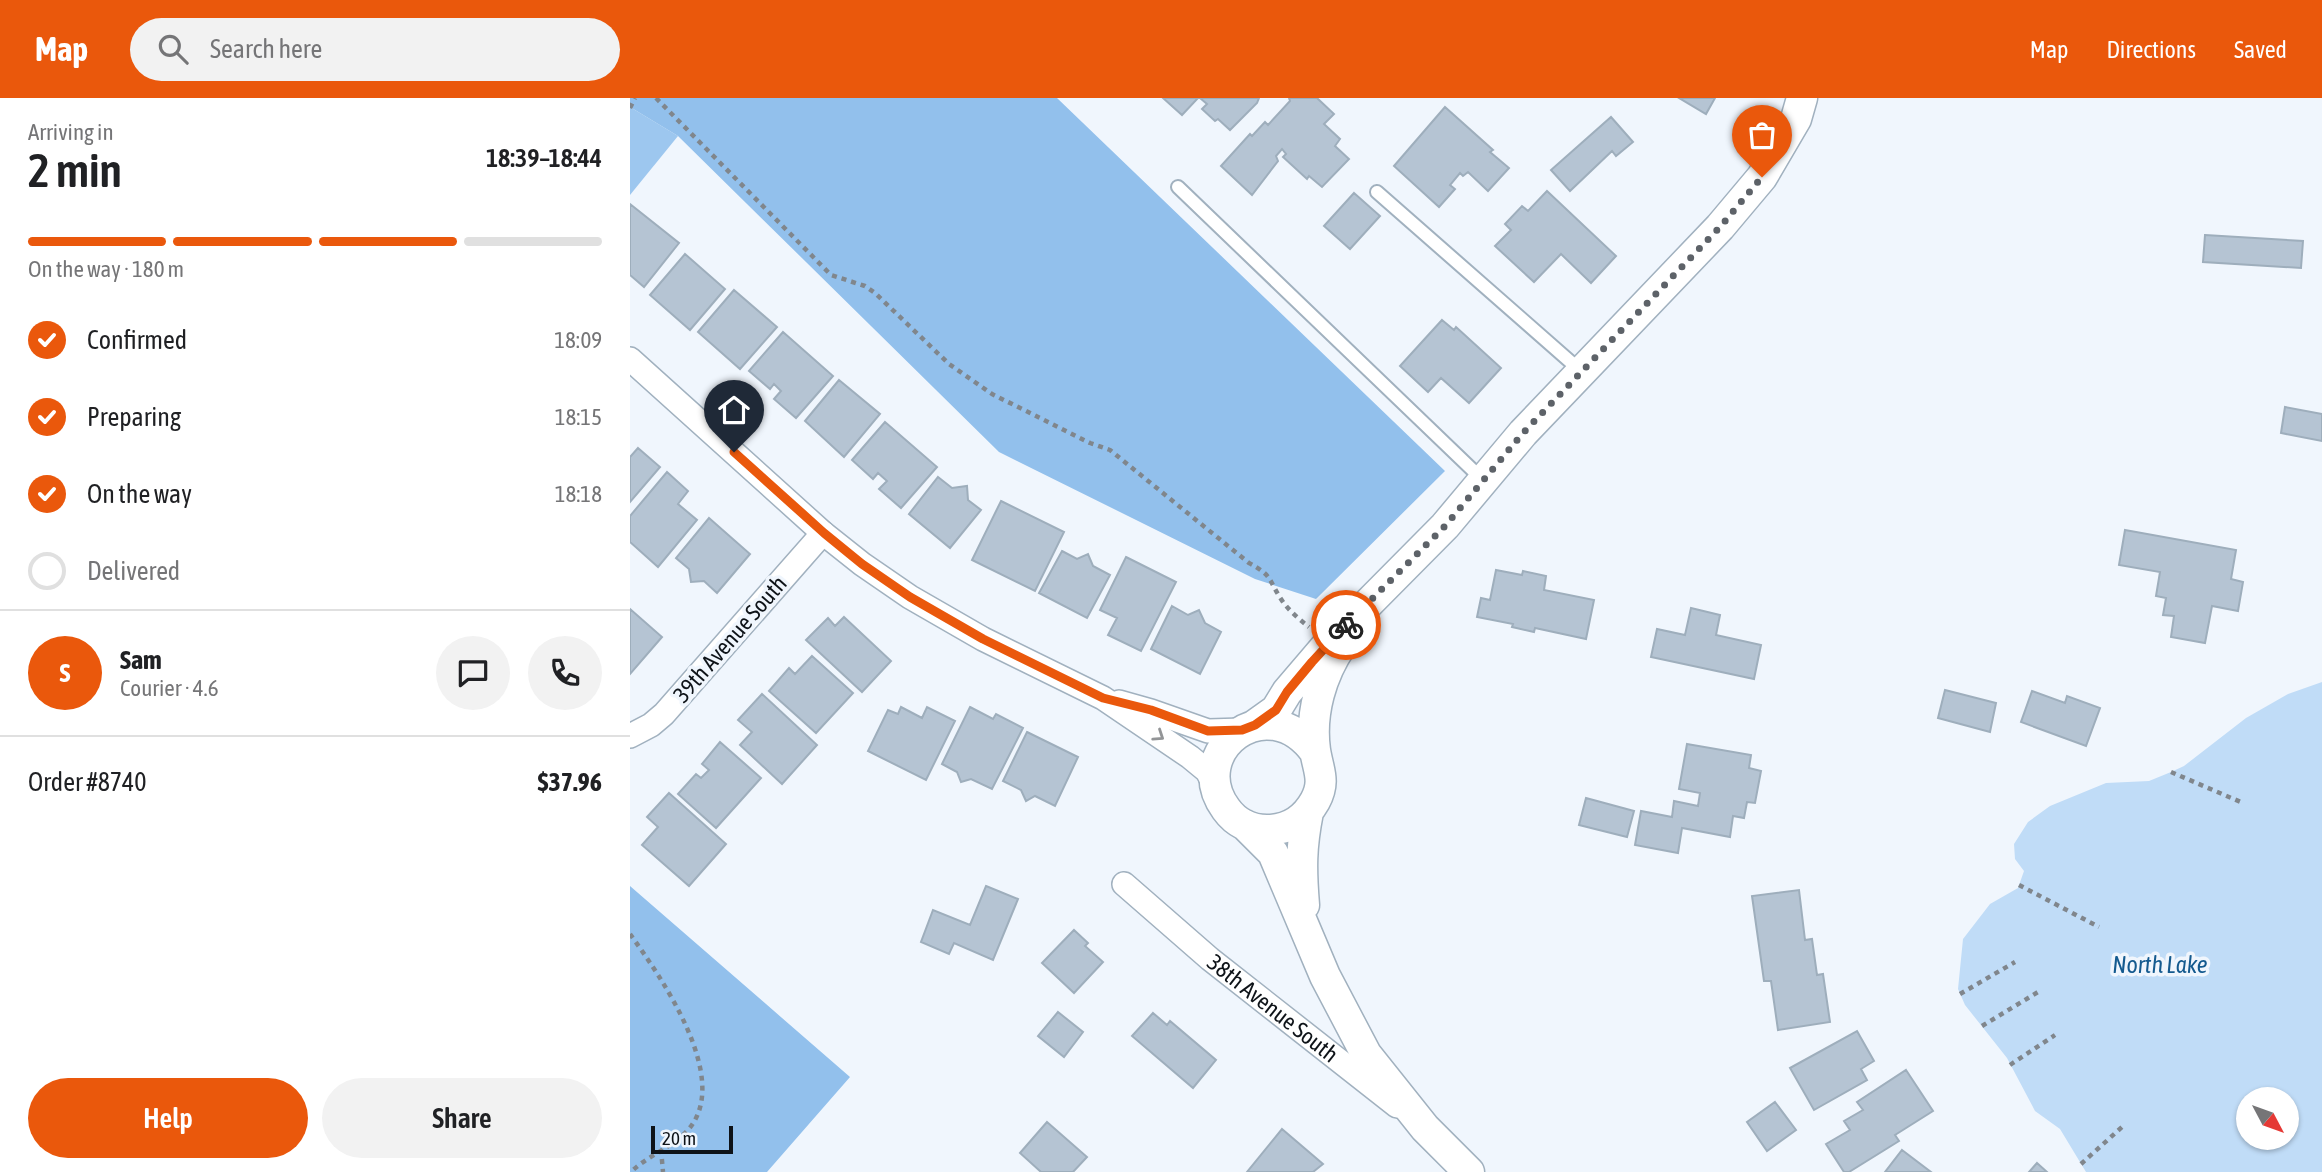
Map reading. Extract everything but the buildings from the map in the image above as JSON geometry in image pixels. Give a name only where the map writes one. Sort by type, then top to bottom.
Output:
[{"type":"street","points":[[1215,786],[1215,770],[1220,754],[1229,740],[1276,710],[1287,692],[1328,643],[1445,526],[1523,433],[1720,227],[1762,177],[1796,118],[1802,98]]},
{"type":"street","points":[[630,359],[862,564],[910,597],[983,639],[1103,698],[1207,771],[1221,802],[1231,816],[1258,830],[1285,828],[1308,812],[1317,799],[1321,783],[1315,752],[1314,711],[1322,683],[1333,657],[1379,593]]},
{"type":"street","name":"39th Avenue South","points":[[630,736],[664,715],[824,533]]},
{"type":"street","points":[[1103,698],[1151,710],[1208,731],[1269,724],[1283,726],[1296,731],[1315,752]]},
{"type":"street","points":[[1307,933],[1301,875],[1302,836],[1308,812]]},
{"type":"street","name":"38th Avenue South","points":[[1245,825],[1273,853],[1340,1009],[1366,1054],[1424,1128]]},
{"type":"street","name":"38th Avenue South","points":[[1125,884],[1210,959],[1424,1128],[1469,1172]]},
{"type":"lane","points":[[1178,187],[1483,480]]},
{"type":"lane","points":[[1377,192],[1582,372]]},
{"type":"path","points":[[630,108],[635,98]]},
{"type":"path","points":[[656,98],[831,275],[865,286],[875,293],[949,364],[992,394],[1090,443],[1110,450],[1249,563],[1265,571],[1281,600],[1328,643]]},
{"type":"path","points":[[2171,772],[2243,803]]},
{"type":"path","points":[[2019,885],[2099,927]]},
{"type":"path","points":[[630,934],[667,988],[681,1016],[695,1050],[704,1084],[701,1110],[687,1131],[631,1172]]},
{"type":"path","points":[[1960,994],[2015,962]]},
{"type":"path","points":[[1982,1026],[2038,992]]},
{"type":"path","points":[[2010,1065],[2055,1035]]},
{"type":"path","points":[[2081,1164],[2122,1127]]},
{"type":"path","points":[[662,1149],[663,1172]]},
{"type":"shaded area","points":[[630,98],[1057,98],[1445,471],[1316,599],[1255,579],[999,452],[678,136],[630,107]]},
{"type":"shaded area","points":[[630,107],[678,136],[630,195]]},
{"type":"shaded area","points":[[630,886],[850,1077],[767,1172],[630,1172]]},
{"type":"water","name":"North Lake","points":[[2322,682],[2322,1172],[2086,1172],[2060,1129],[2035,1111],[2007,1058],[1965,1005],[1958,989],[1963,939],[1990,904],[2018,888],[2024,871],[2015,859],[2014,844],[2028,822],[2050,806],[2106,783],[2149,781],[2184,766],[2246,718],[2288,694]]},
{"type":"way so far","points":[[1346,625],[1445,526],[1523,433],[1720,227],[1762,177]]},
{"type":"route","points":[[734,452],[824,533],[862,564],[910,597],[983,639],[1103,698],[1151,710],[1208,731],[1242,730],[1255,725],[1276,710],[1287,692],[1346,625]]}]
